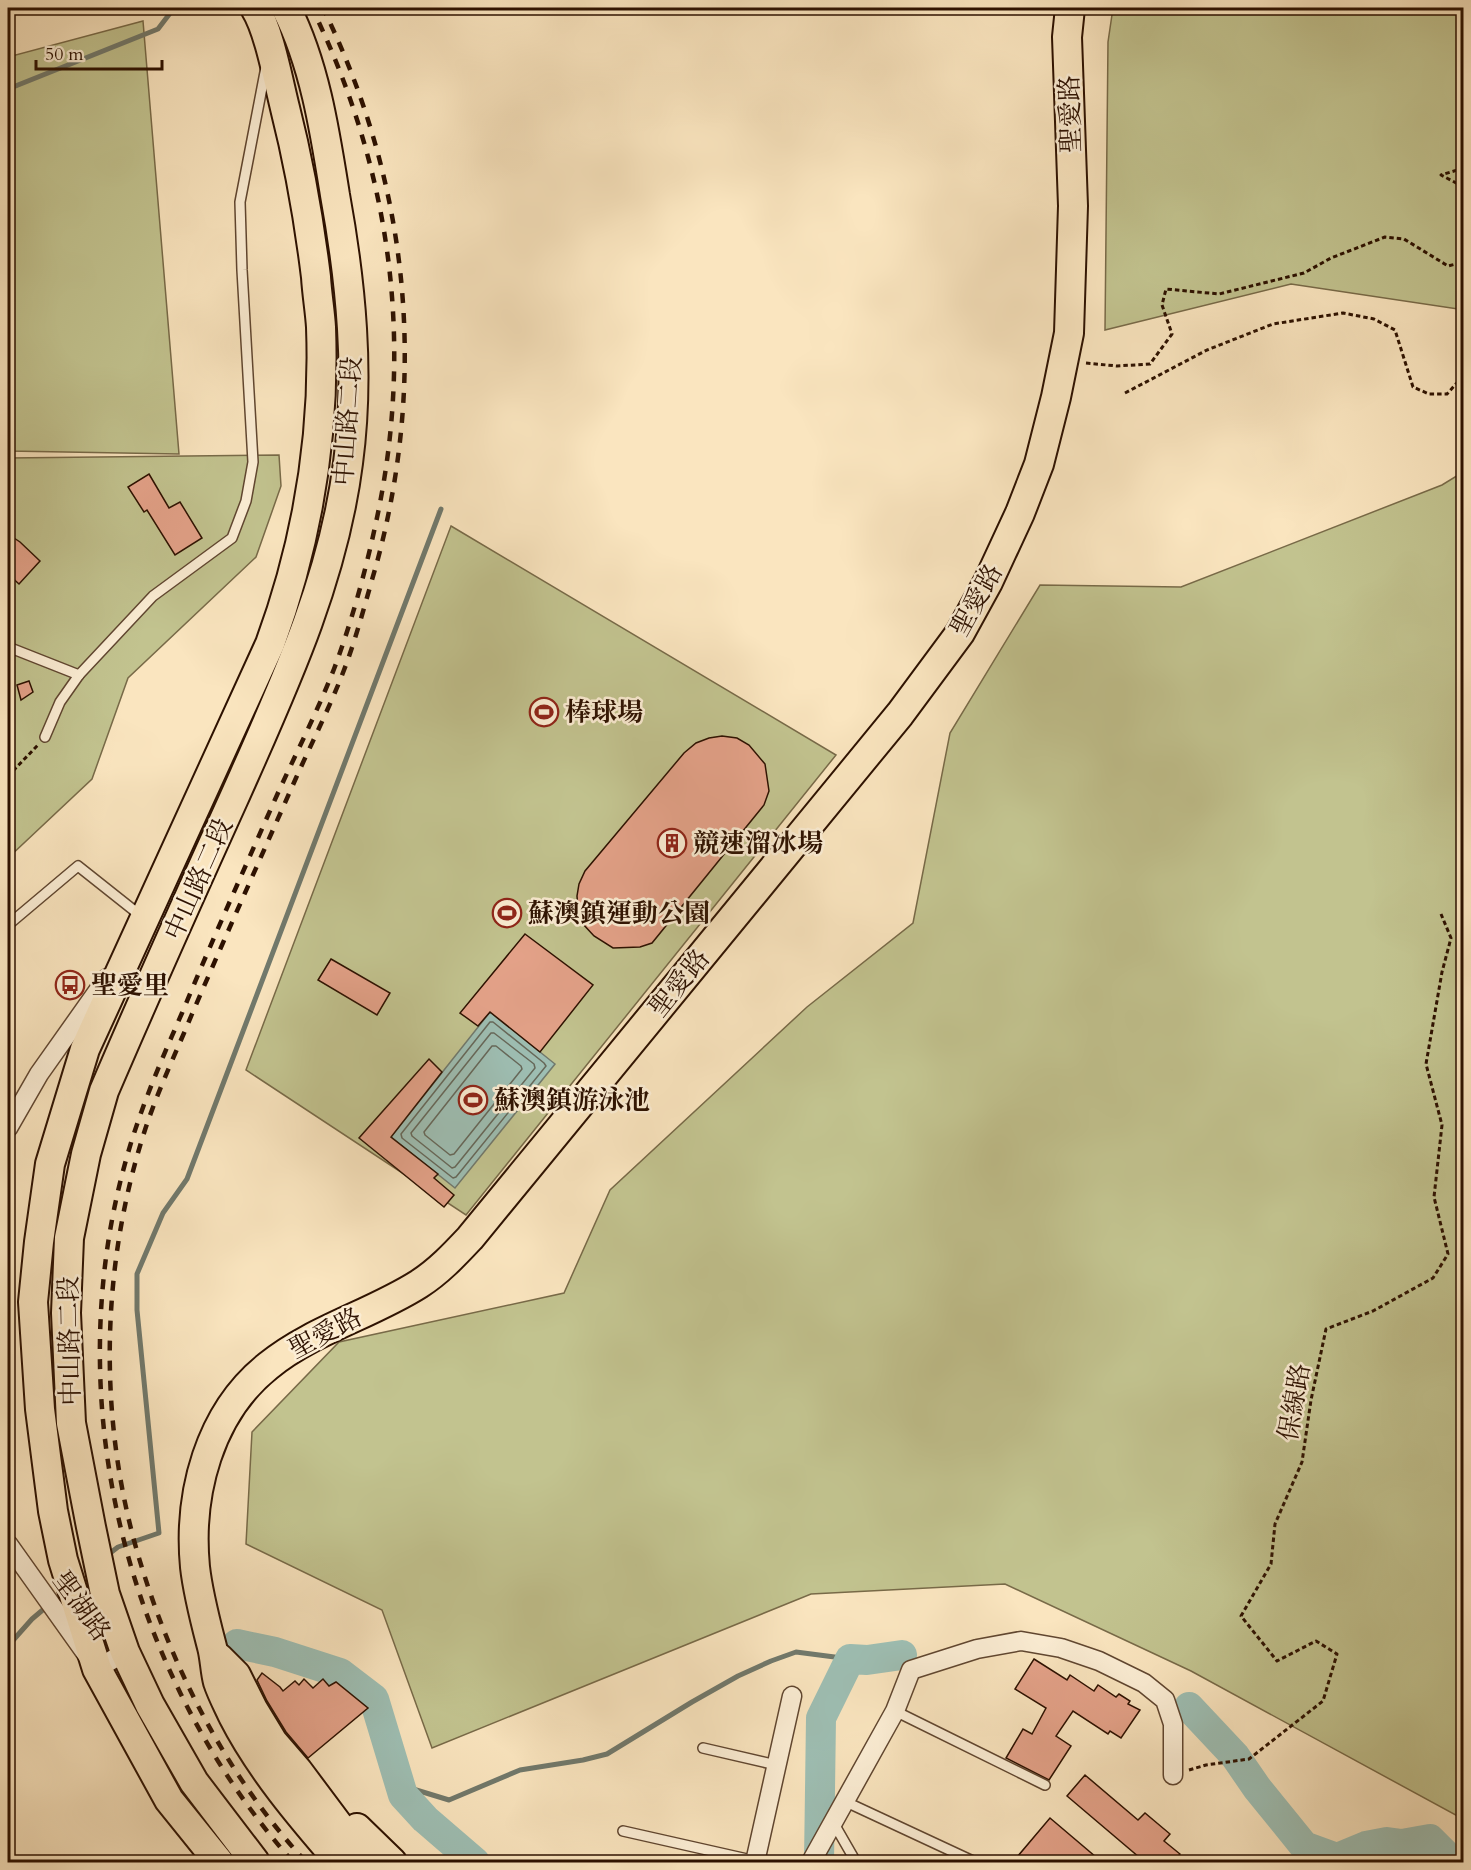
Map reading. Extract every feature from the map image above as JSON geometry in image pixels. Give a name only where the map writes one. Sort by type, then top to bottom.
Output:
[{"type":"main road","name":"中山路二段","points":[[219,1863],[169,1800],[97,1669],[63,1560],[53,1511],[40,1408],[33,1302],[39,1242],[51,1164],[85,1049],[270,644],[282,611],[297,555],[311,490],[321,392],[321,326],[311,240],[296,153],[269,48],[255,8]]},
{"type":"main road","name":"中山路二段","points":[[255,1863],[194,1782],[150,1705],[125,1652],[105,1594],[71,1423],[66,1313],[69,1238],[86,1154],[104,1091],[272,713],[312,617],[331,551],[348,463],[353,393],[353,318],[342,230],[324,131],[300,34],[286,8]]},
{"type":"main road","name":"聖愛路","points":[[340,1863],[268,1772],[233,1717],[218,1681],[214,1652],[202,1609],[195,1568],[196,1505],[210,1446],[221,1419],[248,1382],[269,1364],[300,1344],[419,1284],[462,1247],[900,714],[960,633],[1020,513],[1039,464],[1069,333],[1073,206],[1067,56],[1070,8]]},
{"type":"main road","points":[[269,48],[300,34]]},
{"type":"main road","name":"聖愛路","points":[[214,1652],[236,1675],[273,1742],[298,1771],[366,1863]]},
{"type":"main road","points":[[298,1771],[393,1863]]},
{"type":"street","points":[[8,1128],[39,1074],[140,928]]},
{"type":"street","name":"聖湖路","points":[[10,1553],[97,1669],[125,1652]]},
{"type":"street","points":[[811,1863],[895,1711],[910,1670],[977,1649],[1021,1641],[1061,1648],[1099,1661],[1144,1683],[1166,1700],[1173,1724],[1173,1775]]},
{"type":"street","points":[[756,1862],[792,1696]]},
{"type":"lane","points":[[45,737],[60,702],[79,675],[153,596],[232,538],[246,501],[253,462],[240,202],[269,48]]},
{"type":"lane","points":[[8,647],[79,675]]},
{"type":"lane","points":[[8,925],[78,866],[140,928]]},
{"type":"lane","points":[[895,1711],[1045,1785]]},
{"type":"lane","points":[[703,1748],[776,1765]]},
{"type":"lane","points":[[844,1801],[975,1863]]},
{"type":"lane","points":[[833,1822],[856,1863]]},
{"type":"lane","points":[[623,1831],[756,1862]]},
{"type":"path","points":[[1464,168],[1441,175],[1464,187]]},
{"type":"path","points":[[1064,360],[1117,366],[1150,364],[1172,334],[1162,305],[1166,289],[1219,294],[1304,273],[1331,258],[1385,237],[1404,238],[1448,266],[1464,262]]},
{"type":"path","points":[[1125,393],[1207,350],[1273,324],[1343,313],[1374,319],[1395,330],[1413,387],[1429,394],[1447,394],[1464,375]]},
{"type":"path","points":[[8,776],[45,737]]},
{"type":"path","name":"保線路","points":[[1173,1775],[1206,1765],[1249,1760],[1323,1701],[1337,1654],[1316,1641],[1278,1661],[1241,1616],[1271,1564],[1275,1524],[1302,1462],[1311,1400],[1326,1329],[1373,1311],[1433,1278],[1448,1254],[1434,1197],[1442,1125],[1426,1064],[1442,972],[1451,938],[1441,914]]},
{"type":"green space","points":[[1113,8],[1463,8],[1463,307],[1458,309],[1291,284],[1105,330],[1108,42]]},
{"type":"green space","points":[[143,21],[179,454],[8,451],[8,57]]},
{"type":"green space","points":[[279,455],[281,486],[256,557],[128,678],[92,779],[8,858],[8,458]]},
{"type":"green space","points":[[1463,472],[1463,1819],[1191,1671],[1005,1584],[811,1594],[432,1748],[382,1610],[246,1544],[252,1432],[339,1342],[564,1293],[610,1190],[807,1007],[913,923],[950,733],[1040,585],[1181,587],[1442,485]]},
{"type":"green space","name":"蘇澳鎮運動公園","points":[[451,526],[836,755],[466,1215],[246,1070]]},
{"type":"water","name":"蘇澳鎮游泳池","points":[[490,1012],[555,1064],[455,1188],[391,1137]]},
{"type":"building","points":[[149,474],[169,508],[180,502],[202,538],[175,555],[147,510],[144,512],[128,487]]},
{"type":"building","points":[[8,534],[40,561],[19,584],[8,574]]},
{"type":"building","points":[[29,681],[33,692],[21,700],[17,685]]},
{"type":"building","name":"競速溜冰場","points":[[722,736],[737,738],[749,745],[765,764],[769,791],[764,805],[652,943],[640,947],[613,948],[594,936],[583,924],[577,896],[585,871],[684,753],[696,743]]},
{"type":"building","points":[[525,934],[593,985],[540,1052],[490,1012],[478,1026],[460,1013]]},
{"type":"building","points":[[331,959],[390,993],[377,1015],[318,980]]},
{"type":"building","points":[[429,1059],[442,1072],[391,1137],[438,1174],[434,1178],[454,1195],[444,1207],[359,1138]]},
{"type":"building","points":[[1034,1659],[1067,1680],[1070,1675],[1094,1691],[1098,1685],[1116,1697],[1119,1694],[1130,1701],[1128,1704],[1140,1710],[1121,1738],[1110,1731],[1108,1734],[1073,1711],[1056,1736],[1071,1746],[1049,1780],[1006,1758],[1023,1729],[1032,1734],[1046,1708],[1015,1689]]},
{"type":"building","points":[[262,1673],[283,1691],[295,1681],[299,1685],[304,1679],[313,1688],[323,1679],[329,1686],[336,1682],[368,1708],[308,1758],[286,1732],[267,1701],[257,1680]]},
{"type":"building","points":[[1085,1775],[1138,1820],[1145,1813],[1170,1834],[1164,1841],[1180,1854],[1173,1863],[1146,1863],[1067,1796]]},
{"type":"building","points":[[1050,1818],[1103,1863],[1012,1863]]},
{"type":"waterway","points":[[8,89],[158,29],[174,8]]},
{"type":"waterway","points":[[105,1557],[118,1547],[159,1533],[137,1310],[137,1274],[163,1213],[187,1179],[441,509]]},
{"type":"waterway","points":[[8,1646],[32,1619],[64,1592]]},
{"type":"waterway","points":[[237,1644],[275,1652],[340,1673],[374,1699],[403,1795],[425,1819],[475,1862]]},
{"type":"waterway","points":[[397,1781],[413,1789],[449,1800],[520,1770],[607,1754],[738,1676],[796,1652],[850,1659]]},
{"type":"waterway","points":[[819,1862],[821,1718],[850,1659],[867,1660],[902,1655]]},
{"type":"waterway","points":[[1189,1707],[1235,1756],[1257,1788],[1304,1846],[1337,1858],[1366,1846],[1387,1842],[1402,1844],[1430,1839],[1452,1861]]},
{"type":"railway","points":[[293,1862],[264,1827],[212,1752],[190,1712],[152,1628],[124,1541],[113,1494],[101,1399],[100,1350],[106,1254],[126,1160],[138,1122],[151,1085],[204,961],[334,669],[367,562],[387,460],[393,393],[394,327],[388,262],[378,197],[361,133],[339,70],[312,8]]},
{"type":"railway","points":[[306,1862],[279,1831],[230,1762],[189,1688],[156,1611],[128,1517],[118,1463],[112,1408],[110,1352],[112,1296],[119,1241],[129,1187],[144,1133],[192,1014],[344,670],[376,566],[392,495],[402,423],[405,352],[401,282],[391,212],[375,143],[352,75],[323,8]]},
{"type":"place","name":"棒球場","points":[[544,712]]},
{"type":"place","name":"競速溜冰場","points":[[672,843]]},
{"type":"place","name":"蘇澳鎮運動公園","points":[[507,913]]},
{"type":"place","name":"聖愛里","points":[[70,985]]},
{"type":"place","name":"蘇澳鎮游泳池","points":[[473,1100]]}]
